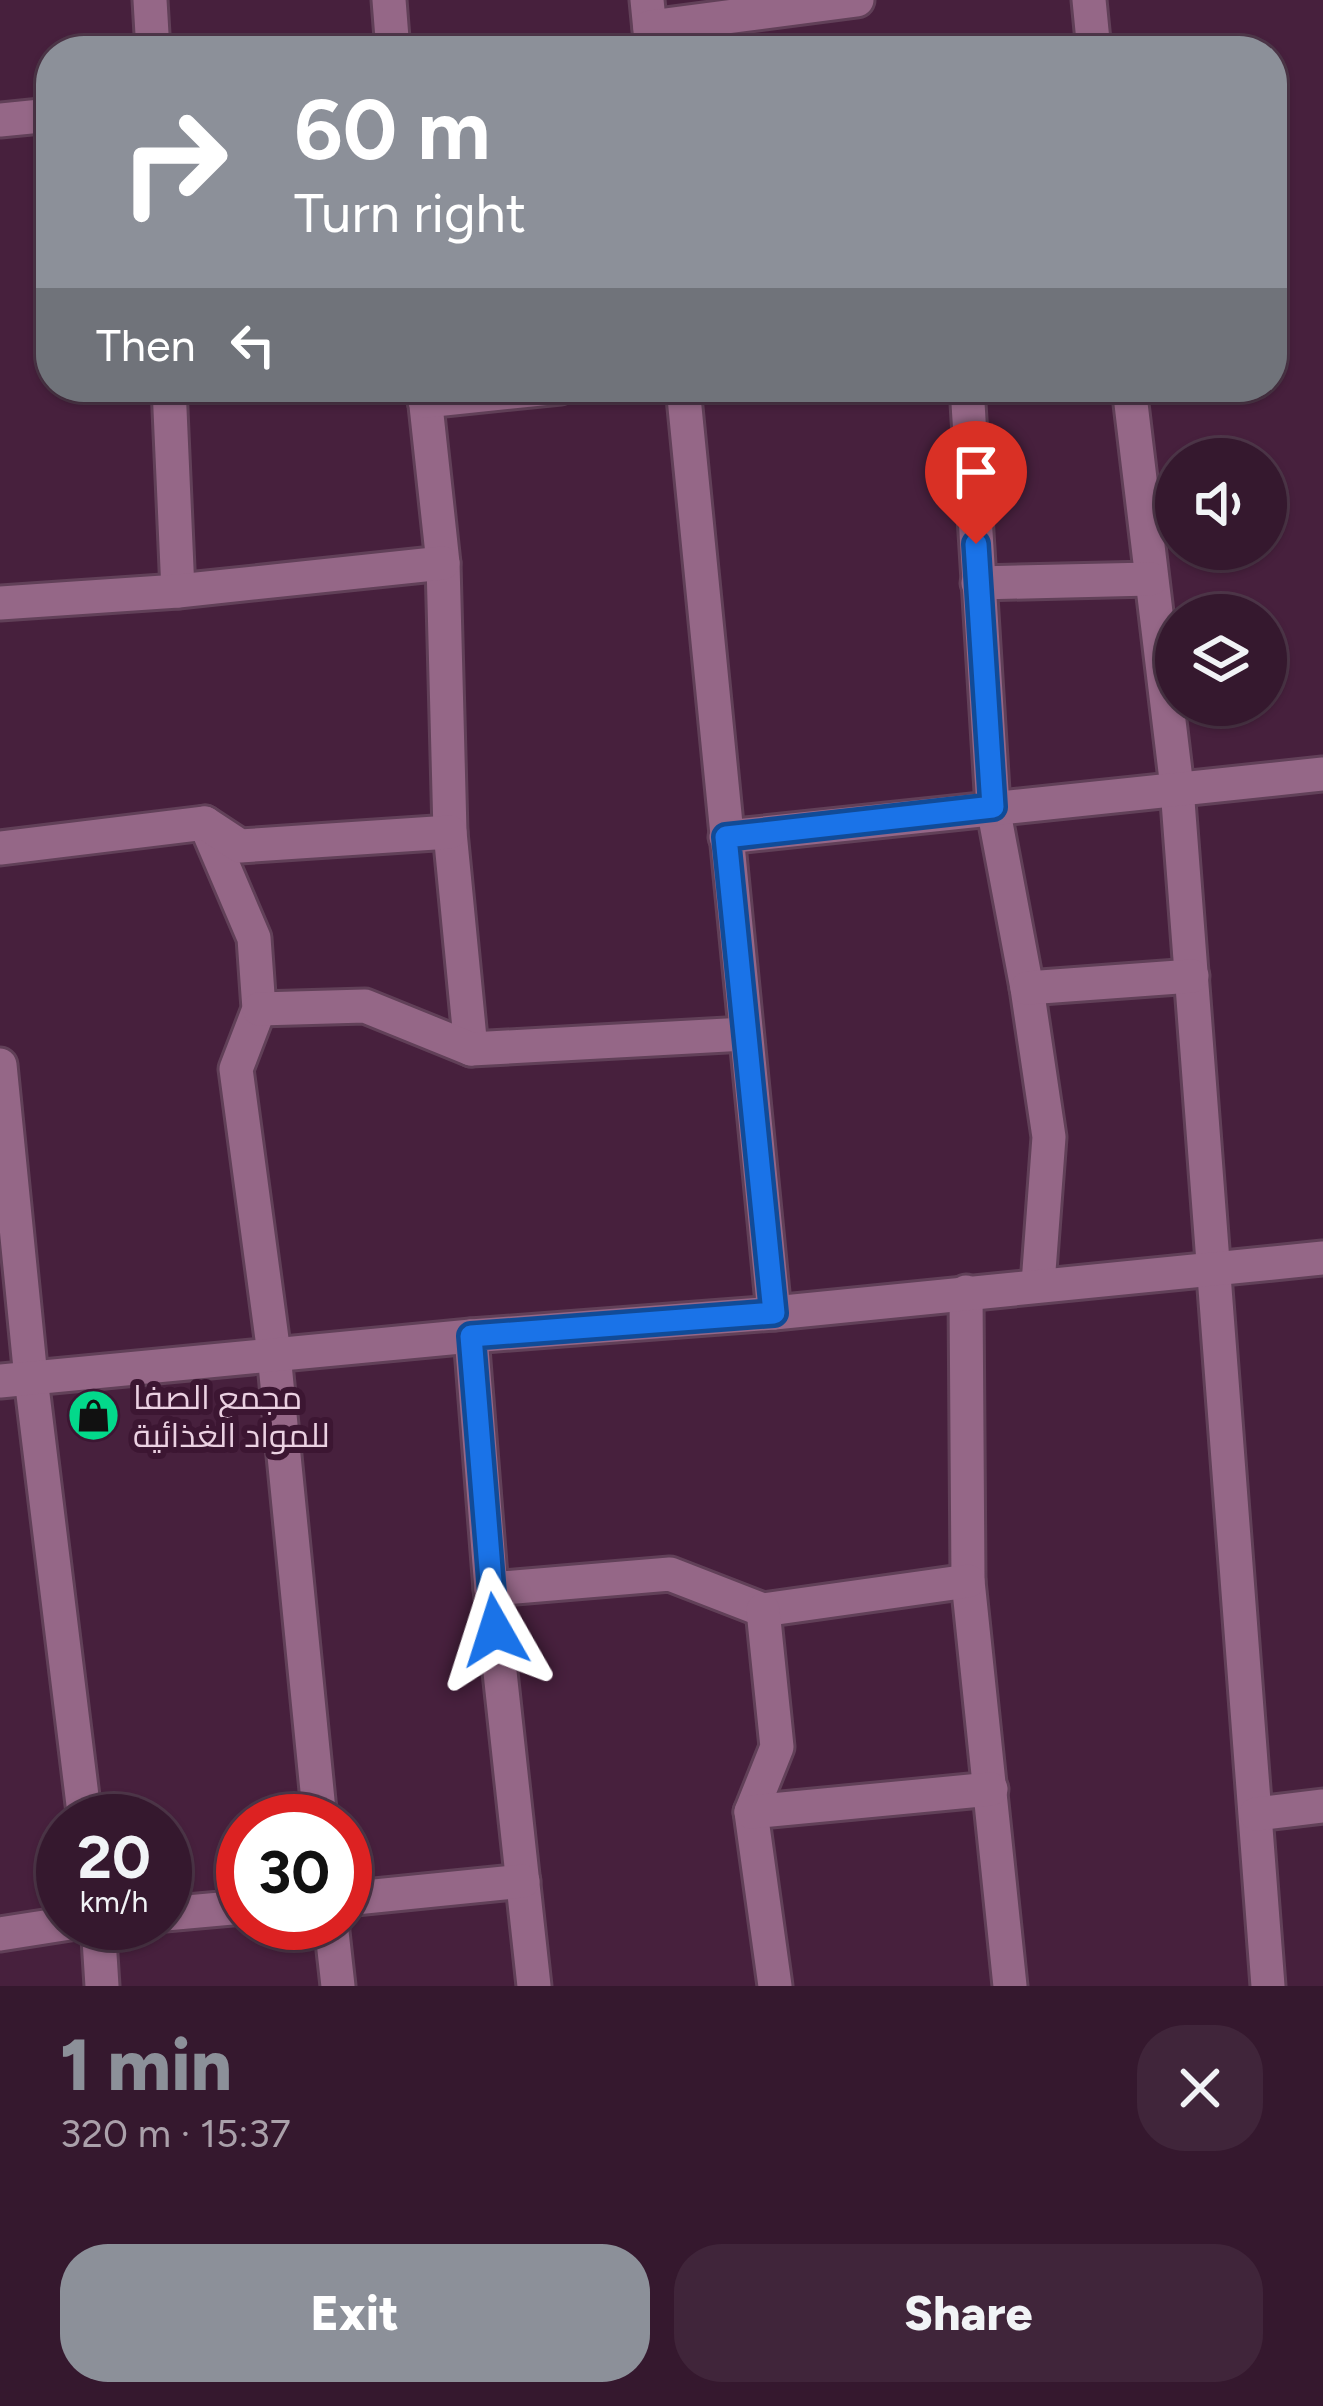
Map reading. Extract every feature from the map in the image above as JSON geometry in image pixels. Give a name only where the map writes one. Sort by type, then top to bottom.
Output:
[{"type":"street","points":[[150,0],[151,36]]},
{"type":"street","points":[[388,0],[392,36]]},
{"type":"street","points":[[650,26],[857,0]]},
{"type":"street","points":[[1089,0],[1093,36]]},
{"type":"street","points":[[0,120],[36,116]]},
{"type":"street","points":[[170,402],[178,591]]},
{"type":"street","points":[[426,402],[443,563],[451,832],[471,1049]]},
{"type":"street","points":[[684,402],[774,1313]]},
{"type":"street","points":[[968,402],[993,807],[1049,1137],[1038,1284]]},
{"type":"street","points":[[1131,402],[1177,788],[1268,1986]]},
{"type":"street","points":[[0,603],[178,591],[443,563]]},
{"type":"street","points":[[978,583],[1151,579]]},
{"type":"street","points":[[726,837],[1323,775]]},
{"type":"street","points":[[0,848],[206,824],[240,846],[451,832]]},
{"type":"street","points":[[206,824],[254,938],[259,1009],[236,1070],[274,1354],[317,1794]]},
{"type":"street","points":[[1027,988],[1192,976]]},
{"type":"street","points":[[259,1009],[365,1006],[471,1049],[746,1034]]},
{"type":"street","points":[[0,1065],[15,1380],[81,1794]]},
{"type":"street","points":[[15,1380],[471,1336],[774,1313],[1323,1258]]},
{"type":"street","points":[[966,1292],[968,1581],[1010,1986]]},
{"type":"street","points":[[471,1336],[491,1589],[534,1986]]},
{"type":"street","points":[[491,1589],[670,1574],[763,1610],[968,1581]]},
{"type":"street","points":[[763,1610],[777,1747],[751,1812],[775,1986]]},
{"type":"street","points":[[751,1812],[991,1789]]},
{"type":"street","points":[[1256,1814],[1323,1806]]},
{"type":"street","points":[[372,1896],[523,1881]]},
{"type":"street","points":[[0,1934],[36,1928]]},
{"type":"street","points":[[100,1950],[102,1986]]},
{"type":"street","points":[[334,1950],[338,1986]]},
{"type":"place","name":"مجمع الصفا للمواد الغذائية","points":[[94,1416]]},
{"type":"route","points":[[495,1630],[471,1336],[774,1313],[726,837],[993,807],[976,544]]}]
